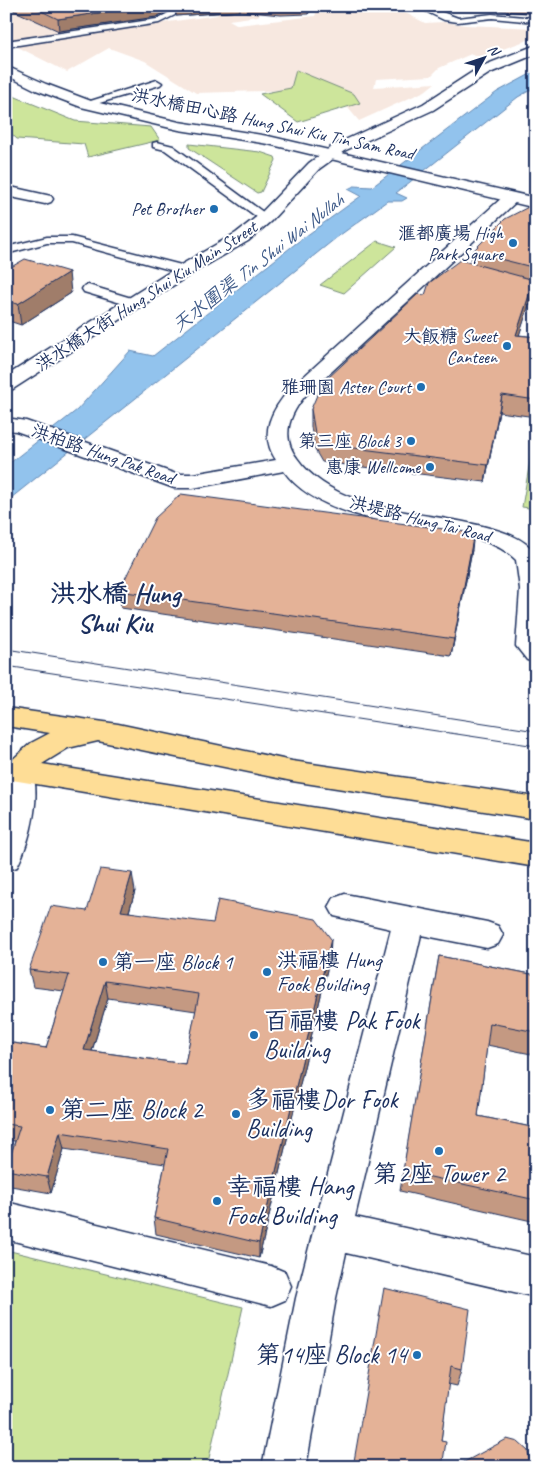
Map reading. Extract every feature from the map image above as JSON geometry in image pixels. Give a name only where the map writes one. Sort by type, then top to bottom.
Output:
[{"type":"main road","points":[[6,717],[118,734],[292,771],[536,808]]},
{"type":"main road","points":[[11,763],[29,757],[60,740],[81,734],[118,734]]},
{"type":"main road","points":[[11,763],[117,786],[536,855]]},
{"type":"street","name":"洪水橋大街 Hung Shui Kiu Main Street","points":[[6,385],[185,270],[242,237],[266,218],[314,166],[331,154],[428,106],[485,70],[511,58],[536,50]]},
{"type":"street","name":"洪水橋田心路 Hung Shui Kiu Tin Sam Road","points":[[6,70],[40,87],[86,104],[179,126],[268,140],[536,203]]},
{"type":"street","points":[[6,191],[46,200]]},
{"type":"street","name":"洪堤路 Hung Tai Road","points":[[511,198],[447,266],[298,392],[284,408],[277,426],[278,445],[288,464],[305,481],[330,496],[361,508],[475,531],[517,548],[532,560],[529,646],[536,654]]},
{"type":"street","name":"洪柏路 Hung Pak Road","points":[[12,425],[174,481],[188,481],[288,464]]},
{"type":"street","points":[[6,859],[21,811],[11,763]]},
{"type":"street","points":[[345,907],[487,935]]},
{"type":"street","points":[[284,1467],[316,1298],[409,919]]},
{"type":"street","points":[[6,1220],[271,1286]]},
{"type":"street","points":[[333,1230],[536,1277]]},
{"type":"lane","points":[[419,6],[447,18],[458,20],[492,16],[536,20]]},
{"type":"lane","points":[[6,44],[159,21],[172,13]]},
{"type":"lane","points":[[86,104],[157,83]]},
{"type":"lane","points":[[157,145],[169,148],[266,218]]},
{"type":"lane","points":[[6,251],[47,240],[72,240],[185,270]]},
{"type":"lane","points":[[88,288],[134,303]]},
{"type":"shaded area","points":[[6,6],[141,12],[152,20],[7,42]]},
{"type":"shaded area","points":[[211,6],[266,6],[258,16],[229,20],[238,25],[315,16],[319,6],[392,6],[425,23],[443,22],[466,25],[536,28],[536,37],[481,57],[471,54],[439,68],[431,76],[376,79],[374,87],[435,83],[425,91],[359,121],[332,89],[196,93],[145,61],[109,48],[67,72],[12,44],[218,15]]},
{"type":"green space","points":[[296,70],[354,94],[360,103],[298,122],[260,94],[291,88]]},
{"type":"green space","points":[[6,93],[75,121],[151,127],[160,140],[88,157],[84,144],[17,139],[6,129]]},
{"type":"green space","points":[[189,144],[260,152],[275,157],[276,160],[261,192],[257,193],[189,148]]},
{"type":"green space","points":[[377,241],[396,247],[344,293],[320,285]]},
{"type":"green space","points":[[533,444],[536,444],[536,509],[522,507]]},
{"type":"green space","points":[[6,1250],[243,1307],[207,1467],[6,1467]]},
{"type":"water","points":[[536,71],[536,87],[518,97],[396,193],[407,198],[402,201],[387,201],[336,238],[6,502],[6,466],[77,410],[130,351],[153,356],[295,244],[361,196],[348,189],[354,186],[372,187],[497,92]]},
{"type":"building","points":[[31,6],[144,6],[58,19]]},
{"type":"building","name":"滙都廣場 High Park Square","points":[[536,203],[536,268],[472,252],[505,219]]},
{"type":"building","points":[[25,259],[69,272],[18,304],[6,301],[6,270]]},
{"type":"building","name":"雅珊園 Aster Court","points":[[460,260],[534,280],[516,335],[536,337],[536,400],[502,395],[488,465],[323,444],[315,433],[311,409],[320,388],[328,378],[418,294],[425,295],[429,283]]},
{"type":"building","points":[[181,494],[474,533],[454,639],[119,591],[155,518]]},
{"type":"building","points":[[100,869],[132,873],[121,911],[213,923],[218,900],[316,919],[331,939],[259,1243],[154,1218],[168,1149],[60,1132],[47,1177],[6,1170],[20,1126],[6,1124],[6,1042],[46,1048],[69,975],[29,970],[51,906],[87,911]],"holes":[[[105,981],[199,994],[185,1064],[84,1050]]]},
{"type":"building","points":[[439,956],[536,975],[536,1032],[490,1023],[478,1116],[536,1128],[536,1200],[403,1171]]},
{"type":"building","points":[[384,1288],[470,1309],[462,1369],[451,1366],[441,1441],[446,1442],[442,1467],[353,1467]]},
{"type":"building","points":[[507,1439],[518,1442],[528,1451],[530,1464],[536,1465],[536,1467],[455,1467]]},
{"type":"tram line","points":[[6,649],[536,731]]},
{"type":"tram line","points":[[6,666],[536,746]]},
{"type":"place","name":"Pet Brother","points":[[214,209]]},
{"type":"place","name":"滙都廣場 High Park Square","points":[[513,243]]},
{"type":"place","name":"大飯糖 Sweet Canteen","points":[[507,346]]},
{"type":"place","name":"雅珊園 Aster Court","points":[[421,387]]},
{"type":"place","name":"第三座 Block 3","points":[[411,441]]},
{"type":"place","name":"惠康 Wellcome","points":[[430,467]]},
{"type":"place","name":"第一座 Block 1","points":[[103,962]]},
{"type":"place","name":"洪福樓 Hung Fook Building","points":[[267,972]]},
{"type":"place","name":"百福樓 Pak Fook Building","points":[[254,1035]]},
{"type":"place","name":"第二座 Block 2","points":[[50,1110]]},
{"type":"place","name":"多福樓Dor Fook Building","points":[[236,1114]]},
{"type":"place","name":"第2座 Tower 2","points":[[439,1151]]},
{"type":"place","name":"幸福樓 Hang Fook Building","points":[[217,1201]]},
{"type":"place","name":"第14座 Block 14","points":[[417,1355]]},
{"type":"district","name":"洪水橋 Hung Shui Kiu","points":[[115,608]]},
{"type":"water label","name":"天水圍渠 Tin Shui Wai Nullah","points":[[258,263]]}]
